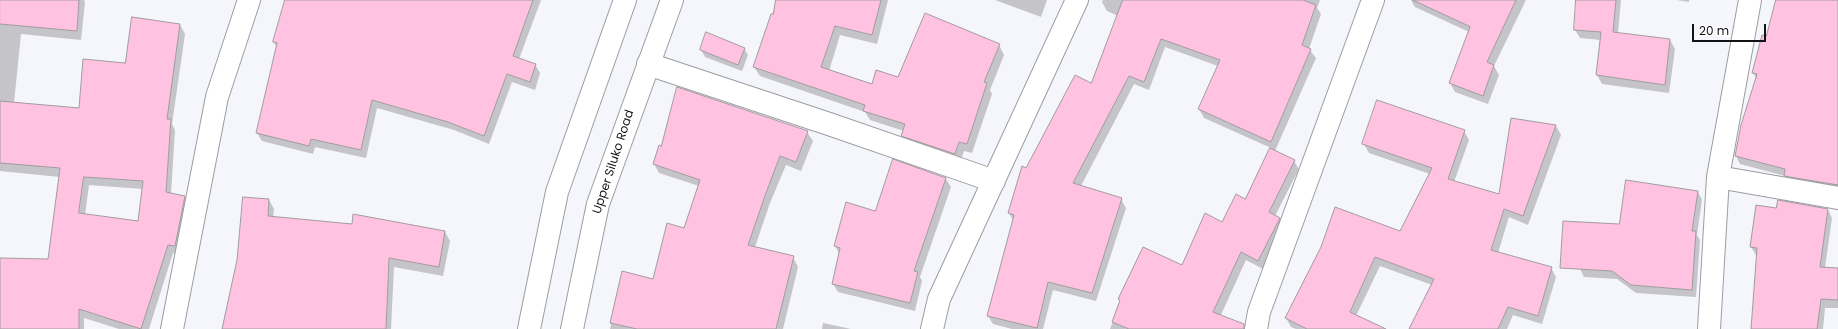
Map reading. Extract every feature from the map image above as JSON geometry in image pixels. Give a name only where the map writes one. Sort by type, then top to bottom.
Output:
[{"type":"street","points":[[172,329],[217,98],[249,0]]},
{"type":"street","points":[[529,329],[557,192],[625,0]]},
{"type":"street","name":"Upper Siluko Road","points":[[572,329],[598,204],[672,0]]},
{"type":"street","points":[[932,329],[940,299],[1077,0]]},
{"type":"street","points":[[1256,329],[1259,312],[1373,0]]},
{"type":"street","points":[[1709,329],[1718,177],[1750,0]]},
{"type":"street","points":[[648,64],[994,181]]},
{"type":"street","points":[[1718,177],[1838,198]]},
{"type":"building","points":[[0,0],[79,0],[77,31],[0,24]]},
{"type":"building","points":[[285,0],[533,0],[513,56],[536,64],[530,82],[507,74],[484,136],[448,122],[372,100],[361,150],[311,139],[309,146],[256,133],[277,43],[273,42]]},
{"type":"building","points":[[776,0],[881,0],[872,35],[835,26],[821,67],[872,84],[876,70],[898,77],[925,13],[1000,44],[984,82],[987,83],[967,144],[959,142],[955,154],[901,136],[905,124],[863,111],[865,105],[753,67],[771,14],[773,14]]},
{"type":"building","points":[[1123,0],[1303,0],[1316,5],[1302,45],[1311,49],[1271,142],[1198,109],[1220,60],[1161,39],[1144,82],[1129,76],[1073,183],[1122,198],[1092,293],[1048,282],[1037,328],[987,316],[1014,215],[1008,213],[1022,166],[1026,168],[1075,75],[1091,83]]},
{"type":"building","points":[[1413,0],[1516,0],[1487,62],[1494,65],[1483,96],[1449,83],[1470,27]]},
{"type":"building","points":[[1576,0],[1616,0],[1613,32],[1670,39],[1665,85],[1596,75],[1601,32],[1574,30]]},
{"type":"building","points":[[1776,0],[1838,0],[1838,185],[1784,176],[1785,169],[1735,156],[1741,125],[1757,74],[1752,73],[1762,35],[1766,36]]},
{"type":"building","points":[[132,17],[180,24],[167,119],[171,119],[166,192],[185,196],[175,246],[168,245],[141,329],[79,309],[79,329],[0,329],[0,258],[48,259],[60,168],[0,163],[0,101],[79,108],[83,59],[125,63]],"holes":[[[84,177],[143,181],[138,221],[79,213]]]},
{"type":"building","points":[[706,32],[745,48],[738,65],[700,50]]},
{"type":"building","points":[[677,87],[808,131],[796,162],[780,156],[748,245],[794,256],[776,329],[637,329],[610,323],[622,271],[653,279],[667,223],[684,228],[700,180],[653,164],[659,145],[661,146]]},
{"type":"building","points":[[1377,100],[1465,130],[1448,179],[1499,194],[1511,118],[1556,125],[1523,216],[1504,209],[1491,250],[1552,267],[1538,316],[1508,307],[1498,329],[1409,329],[1434,279],[1375,257],[1350,312],[1386,329],[1307,329],[1285,318],[1321,247],[1335,207],[1400,231],[1432,168],[1362,144]]},
{"type":"building","points":[[1270,148],[1295,160],[1269,212],[1280,218],[1258,261],[1241,252],[1213,312],[1244,324],[1244,329],[1129,329],[1112,322],[1120,300],[1118,299],[1143,247],[1182,265],[1205,213],[1222,222],[1236,194],[1245,199]]},
{"type":"building","points":[[893,159],[946,178],[914,271],[918,272],[910,303],[832,284],[840,248],[834,246],[846,202],[875,211]]},
{"type":"building","points":[[1626,180],[1698,191],[1692,231],[1696,231],[1692,290],[1631,285],[1612,271],[1560,268],[1563,221],[1619,224]]},
{"type":"building","points":[[243,197],[269,199],[268,216],[352,224],[353,214],[445,231],[439,267],[389,258],[386,329],[222,329],[237,260]]},
{"type":"building","points":[[1778,200],[1828,209],[1820,267],[1838,268],[1838,300],[1821,299],[1817,329],[1751,329],[1757,248],[1750,247],[1756,205],[1776,208]]}]
